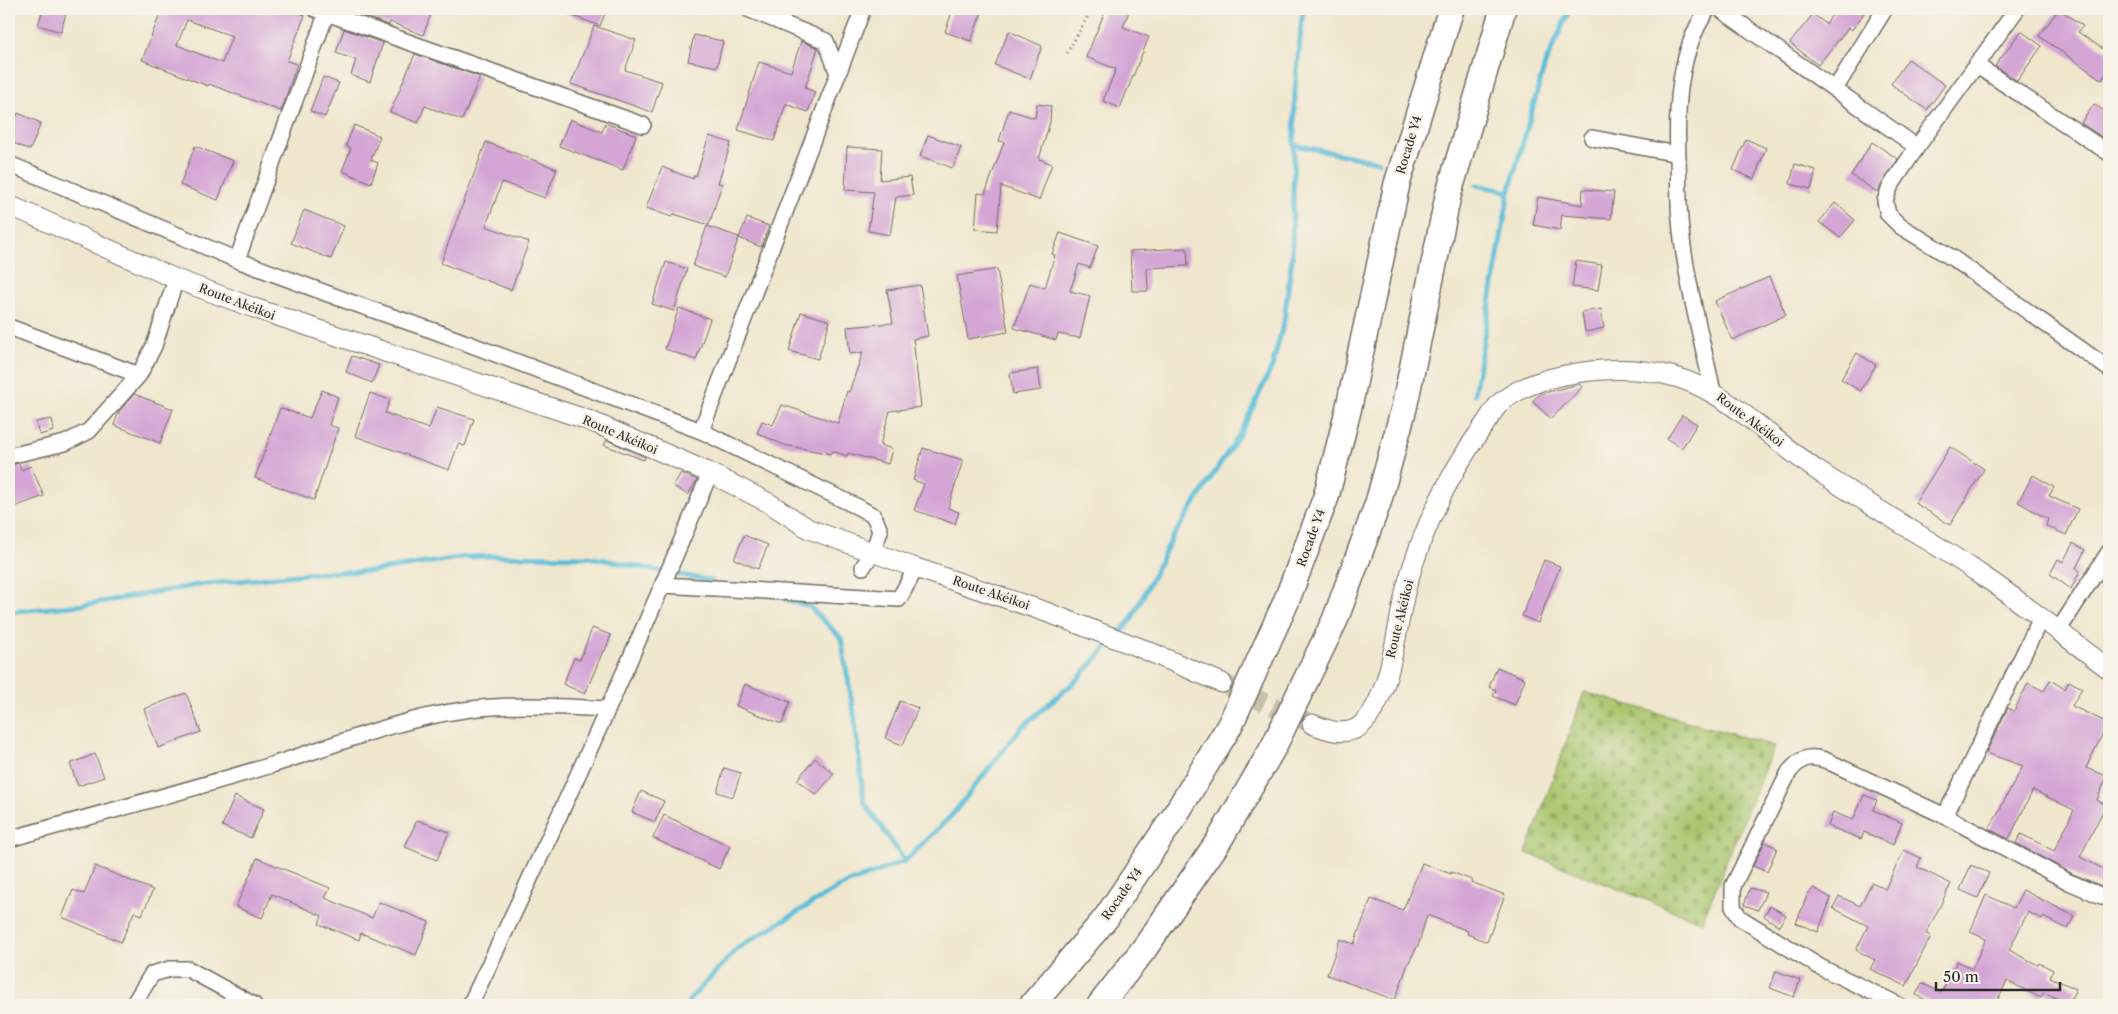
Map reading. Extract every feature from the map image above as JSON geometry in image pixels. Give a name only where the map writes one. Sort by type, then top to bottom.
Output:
[{"type":"highway","name":"Rocade Y4","points":[[1032,1005],[1106,918],[1174,817],[1230,725],[1286,602],[1326,497],[1348,411],[1397,184],[1451,9]]},
{"type":"highway","points":[[1100,1005],[1144,949],[1218,842],[1273,748],[1335,620],[1378,503],[1404,408],[1448,196],[1503,9]]},
{"type":"street","points":[[748,9],[826,41],[838,74]]},
{"type":"street","points":[[701,432],[863,9]]},
{"type":"street","points":[[1708,9],[1698,23],[1692,38],[1682,82],[1677,124],[1680,220],[1688,274],[1713,392]]},
{"type":"street","points":[[1720,9],[1917,147]]},
{"type":"street","points":[[1835,89],[1885,9]]},
{"type":"street","points":[[2017,9],[1890,187],[1885,201],[1888,214],[1900,226],[1954,259],[2109,369]]},
{"type":"street","points":[[237,260],[323,10],[643,124]]},
{"type":"street","points":[[1976,65],[2109,152]]},
{"type":"street","points":[[1592,138],[1678,154]]},
{"type":"street","points":[[9,164],[76,194],[179,234],[237,260],[438,332],[701,432],[874,516],[880,530],[868,560]]},
{"type":"street","name":"Route Akéikoi","points":[[9,205],[176,278],[292,322],[545,404],[588,420],[710,473],[769,503],[809,529],[868,560],[916,568],[1049,613],[1143,649],[1222,683]]},
{"type":"street","points":[[9,456],[65,443],[89,431],[139,375],[154,346],[176,278]]},
{"type":"street","points":[[9,327],[139,375]]},
{"type":"street","name":"Route Akéikoi","points":[[1312,724],[1331,731],[1346,731],[1359,726],[1380,700],[1407,585],[1430,521],[1462,455],[1500,403],[1525,388],[1560,376],[1614,369],[1664,374],[1713,392],[1816,470],[1984,576],[2109,669]]},
{"type":"street","points":[[470,1005],[608,709],[710,473]]},
{"type":"street","points":[[2058,631],[2109,552]]},
{"type":"street","points":[[663,585],[899,600],[916,568]]},
{"type":"street","points":[[1945,816],[2040,618]]},
{"type":"street","points":[[9,838],[97,813],[183,792],[418,717],[466,709],[516,705],[608,709]]},
{"type":"street","points":[[1899,1005],[1820,967],[1740,918],[1733,907],[1733,886],[1789,772],[1799,760],[1813,756],[1825,760],[1945,816],[2069,882],[2109,899]]},
{"type":"street","points":[[133,1005],[152,974],[170,969],[188,969],[254,1005]]},
{"type":"path","points":[[1067,53],[1092,9]]},
{"type":"green space","points":[[1584,692],[1774,746],[1702,922],[1526,853]]},
{"type":"building","points":[[43,9],[67,9],[61,32],[38,25]]},
{"type":"building","points":[[162,9],[288,9],[305,15],[287,61],[297,64],[281,111],[209,84],[208,86],[142,60]],"holes":[[[187,20],[232,36],[222,63],[177,45]]]},
{"type":"building","points":[[351,9],[433,9],[423,35],[390,22],[389,25],[350,12]]},
{"type":"building","points":[[558,9],[607,9],[600,26]]},
{"type":"building","points":[[953,9],[983,9],[971,41],[945,32]]},
{"type":"building","points":[[1106,9],[1130,9],[1123,27],[1149,37],[1120,108],[1103,101],[1116,69],[1086,57]]},
{"type":"building","points":[[1836,9],[1867,9],[1852,30],[1849,27],[1818,65],[1790,43],[1813,14],[1826,24]]},
{"type":"building","points":[[2059,9],[2083,26],[2078,32],[2109,53],[2109,69],[2102,80],[2039,36]]},
{"type":"building","points":[[594,26],[636,40],[625,70],[662,82],[652,112],[571,84]]},
{"type":"building","points":[[344,29],[383,43],[370,82],[351,75],[356,60],[336,53]]},
{"type":"building","points":[[1009,31],[1042,46],[1030,79],[995,65]]},
{"type":"building","points":[[2021,31],[2042,46],[2017,81],[1995,66]]},
{"type":"building","points":[[694,35],[723,41],[717,67],[688,61]]},
{"type":"building","points":[[801,41],[818,48],[805,88],[815,92],[808,112],[786,104],[774,141],[738,130],[759,62],[791,72]]},
{"type":"building","points":[[415,54],[480,77],[462,120],[425,106],[418,123],[390,112]]},
{"type":"building","points":[[1908,59],[1945,85],[1927,110],[1891,84]]},
{"type":"building","points":[[323,77],[339,83],[325,117],[310,111]]},
{"type":"building","points":[[1037,104],[1051,106],[1050,122],[1039,159],[1052,164],[1039,200],[1001,186],[997,231],[975,229],[978,193],[985,194],[1004,142],[999,141],[1009,110],[1035,118]]},
{"type":"building","points":[[2094,104],[2109,114],[2109,142],[2081,123]]},
{"type":"building","points":[[18,113],[41,123],[30,150],[9,141],[9,136]]},
{"type":"building","points":[[570,119],[602,132],[605,123],[636,135],[623,170],[559,146]]},
{"type":"building","points":[[354,125],[380,136],[371,160],[378,163],[371,183],[342,171],[351,148],[346,146]]},
{"type":"building","points":[[928,135],[961,147],[953,168],[920,156]]},
{"type":"building","points":[[709,136],[731,143],[718,183],[722,184],[709,225],[674,214],[672,217],[646,208],[662,167],[693,179],[694,175],[696,176]]},
{"type":"building","points":[[1746,139],[1766,148],[1754,179],[1733,170]]},
{"type":"building","points":[[486,142],[557,169],[545,198],[502,182],[486,226],[529,242],[511,290],[441,263]]},
{"type":"building","points":[[1872,142],[1898,159],[1877,192],[1851,175]]},
{"type":"building","points":[[195,146],[233,161],[218,200],[180,185]]},
{"type":"building","points":[[847,147],[882,149],[880,180],[910,177],[913,195],[896,197],[890,235],[868,231],[874,192],[845,190]]},
{"type":"building","points":[[1795,164],[1816,170],[1811,189],[1790,184]]},
{"type":"building","points":[[1583,189],[1614,192],[1611,219],[1562,215],[1560,230],[1533,225],[1538,197],[1582,205]]},
{"type":"building","points":[[1835,203],[1855,220],[1840,238],[1819,222]]},
{"type":"building","points":[[304,210],[344,226],[331,259],[291,243]]},
{"type":"building","points":[[747,218],[769,226],[761,247],[739,238]]},
{"type":"building","points":[[707,226],[739,237],[725,277],[693,266]]},
{"type":"building","points":[[1060,233],[1098,246],[1090,268],[1079,264],[1070,291],[1090,296],[1080,338],[1058,334],[1056,340],[1014,328],[1030,283],[1045,288],[1055,255],[1052,254]]},
{"type":"building","points":[[1187,248],[1188,266],[1147,268],[1148,291],[1132,291],[1130,251]]},
{"type":"building","points":[[1576,261],[1602,265],[1598,290],[1572,287]]},
{"type":"building","points":[[666,262],[687,269],[674,311],[652,304]]},
{"type":"building","points":[[997,269],[1008,332],[968,339],[957,276]]},
{"type":"building","points":[[1769,277],[1786,315],[1732,340],[1715,301]]},
{"type":"building","points":[[920,285],[928,336],[913,339],[921,407],[890,411],[880,445],[892,449],[888,464],[848,453],[847,456],[832,451],[831,454],[784,445],[757,433],[762,421],[773,425],[782,405],[838,423],[847,391],[849,392],[863,352],[850,354],[847,327],[893,323],[887,290]]},
{"type":"building","points":[[679,308],[710,319],[696,360],[665,349]]},
{"type":"building","points":[[1601,309],[1604,328],[1585,332],[1582,312]]},
{"type":"building","points":[[801,312],[830,321],[818,359],[789,351]]},
{"type":"building","points":[[1857,353],[1876,365],[1860,391],[1841,379]]},
{"type":"building","points":[[352,356],[379,365],[372,383],[346,372]]},
{"type":"building","points":[[1038,369],[1041,390],[1013,394],[1010,373]]},
{"type":"building","points":[[1579,384],[1582,387],[1551,419],[1532,401],[1540,394]]},
{"type":"building","points":[[322,390],[338,397],[329,425],[338,428],[314,500],[255,478],[280,408],[310,418]]},
{"type":"building","points":[[370,393],[390,400],[385,413],[429,429],[437,407],[474,419],[465,446],[458,444],[449,470],[355,436]]},
{"type":"building","points":[[134,394],[173,409],[160,443],[114,425],[119,412]]},
{"type":"building","points":[[1682,415],[1697,424],[1682,448],[1667,439]]},
{"type":"building","points":[[52,419],[54,431],[39,435],[36,422]]},
{"type":"building","points":[[607,440],[645,457],[644,460],[604,445]]},
{"type":"building","points":[[1950,447],[1984,469],[1950,525],[1915,503]]},
{"type":"building","points":[[923,448],[963,460],[948,508],[959,512],[955,524],[914,510],[924,484],[913,480]]},
{"type":"building","points":[[19,463],[21,470],[31,466],[44,496],[14,507],[9,493],[9,465]]},
{"type":"building","points":[[681,473],[697,480],[688,495],[673,486]]},
{"type":"building","points":[[2033,475],[2054,487],[2049,496],[2078,509],[2066,535],[2046,526],[2048,519],[2018,502]]},
{"type":"building","points":[[744,535],[768,545],[758,569],[734,559]]},
{"type":"building","points":[[2073,543],[2085,550],[2076,568],[2080,571],[2071,589],[2050,574],[2058,559],[2063,562]]},
{"type":"building","points":[[1544,560],[1560,566],[1538,623],[1522,616]]},
{"type":"building","points":[[592,628],[611,635],[585,694],[563,684],[574,658],[580,660]]},
{"type":"building","points":[[1497,667],[1525,679],[1515,705],[1493,696],[1496,690],[1489,687]]},
{"type":"building","points":[[2050,680],[2065,689],[2069,681],[2082,688],[2072,706],[2108,723],[2086,768],[2107,776],[2097,800],[2106,805],[2080,857],[2109,872],[2109,889],[2073,874],[2016,843],[2021,834],[2054,851],[2074,810],[2033,790],[2009,839],[1989,829],[2023,766],[1986,753],[2008,708],[2014,711],[2028,683],[2044,691]]},
{"type":"building","points":[[745,684],[790,702],[782,724],[736,706]]},
{"type":"building","points":[[186,693],[201,732],[158,748],[144,709]]},
{"type":"building","points":[[900,701],[918,708],[903,745],[885,738]]},
{"type":"building","points":[[95,754],[104,777],[78,786],[70,764]]},
{"type":"building","points":[[815,758],[834,774],[816,795],[797,780]]},
{"type":"building","points":[[724,768],[741,773],[733,797],[717,792]]},
{"type":"building","points":[[641,791],[664,801],[655,822],[632,812]]},
{"type":"building","points":[[1864,795],[1877,800],[1873,810],[1902,823],[1893,845],[1864,832],[1861,839],[1828,826],[1833,812],[1853,820]]},
{"type":"building","points":[[235,796],[264,809],[251,838],[222,826]]},
{"type":"building","points":[[664,815],[730,846],[719,869],[653,838]]},
{"type":"building","points":[[417,820],[449,832],[437,860],[405,847]]},
{"type":"building","points":[[1765,842],[1777,848],[1767,872],[1753,866]]},
{"type":"building","points":[[1904,850],[1921,858],[1917,867],[1951,884],[1926,934],[1931,936],[1906,986],[1870,969],[1875,960],[1856,950],[1868,926],[1833,908],[1839,896],[1860,906],[1872,882],[1885,889]]},
{"type":"building","points":[[257,858],[330,888],[325,898],[372,918],[379,902],[429,922],[416,955],[361,933],[359,940],[319,924],[322,916],[272,894],[262,918],[236,907]]},
{"type":"building","points":[[1422,863],[1472,880],[1471,882],[1505,895],[1487,942],[1467,934],[1468,931],[1427,915],[1419,943],[1408,964],[1395,1000],[1327,975],[1340,939],[1354,944],[1371,899],[1403,910]]},
{"type":"building","points":[[1971,865],[1989,873],[1978,898],[1960,890]]},
{"type":"building","points":[[95,866],[153,890],[142,915],[134,912],[121,942],[62,917],[73,890],[84,894]]},
{"type":"building","points":[[1750,888],[1766,892],[1758,910],[1744,905]]},
{"type":"building","points":[[1814,888],[1831,898],[1818,932],[1796,923],[1808,894]]},
{"type":"building","points":[[2023,890],[2074,916],[2068,929],[2028,912],[2009,950],[2038,965],[2039,963],[2053,970],[2050,977],[2076,989],[2068,1004],[2044,992],[2041,998],[2007,981],[1995,1005],[1936,1005],[1916,995],[1922,983],[1941,993],[1957,961],[1972,969],[1986,939],[1970,932],[1986,895],[2014,908]]},
{"type":"building","points":[[1770,906],[1786,915],[1779,926],[1764,916]]},
{"type":"building","points":[[1776,971],[1800,980],[1794,997],[1770,988]]},
{"type":"waterway","points":[[1117,636],[1131,620],[1171,540],[1242,430],[1272,367],[1284,321],[1292,258],[1295,89],[1303,9]]},
{"type":"waterway","points":[[1474,395],[1509,192],[1545,64],[1570,9]]},
{"type":"waterway","points":[[1294,145],[1379,162]]},
{"type":"waterway","points":[[1477,185],[1509,192]]},
{"type":"waterway","points":[[9,613],[83,605],[198,585],[316,573],[373,571],[465,557],[589,557],[712,581]]},
{"type":"waterway","points":[[783,598],[809,606],[841,638],[855,720],[864,802],[905,861]]},
{"type":"waterway","points":[[690,1005],[689,1000],[739,947],[841,886],[905,861],[952,815],[1022,727],[1078,679],[1111,642]]},
{"type":"tunnel","points":[[1222,683],[1312,724]]}]
